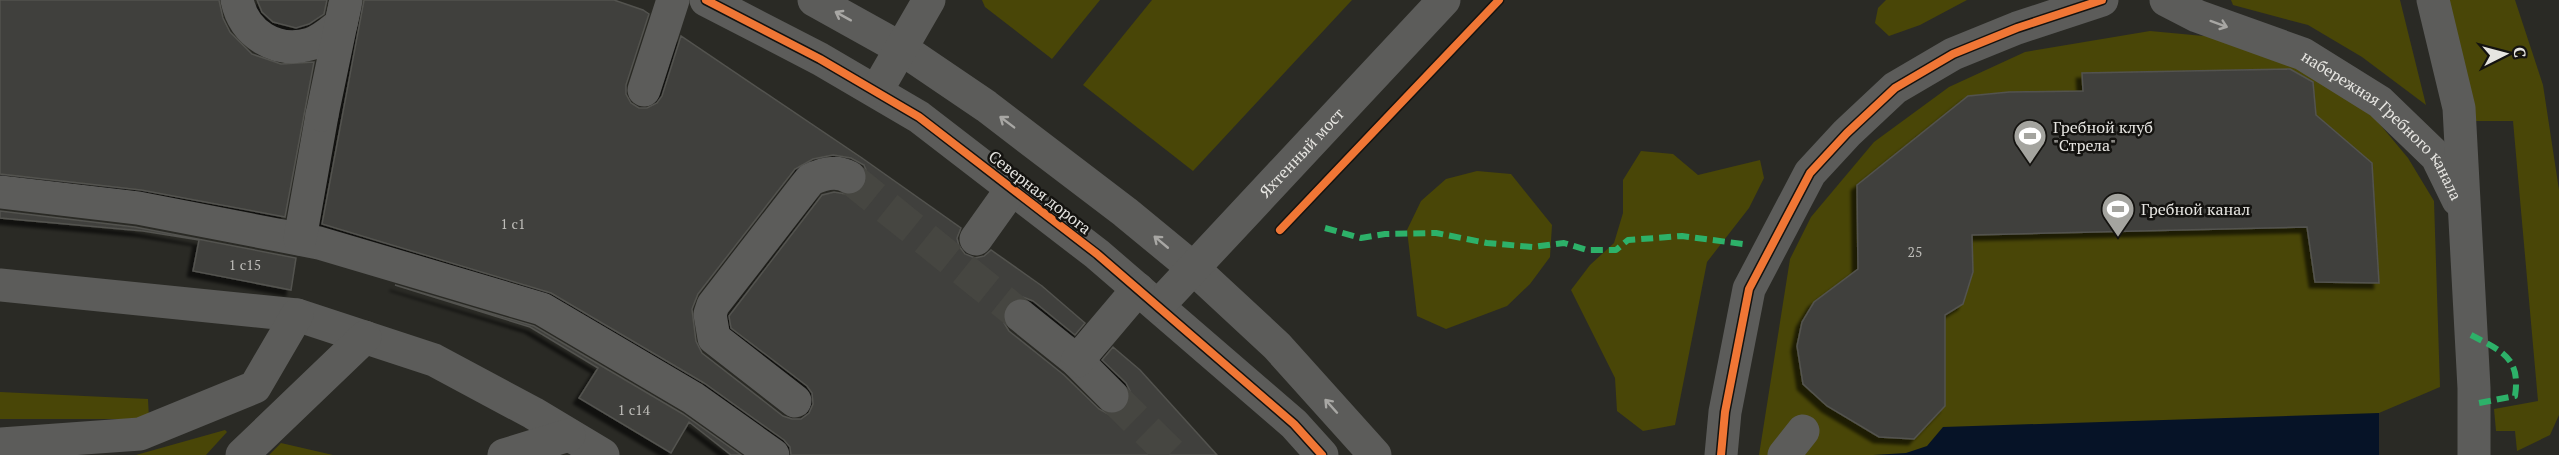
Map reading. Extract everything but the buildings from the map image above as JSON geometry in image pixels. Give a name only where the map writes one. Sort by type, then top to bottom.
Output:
[{"type":"street","points":[[237,0],[240,13],[252,31],[270,44],[291,48],[312,44],[341,24],[346,0]]},
{"type":"street","points":[[300,239],[322,115],[346,0]]},
{"type":"street","points":[[644,90],[673,0]]},
{"type":"street","name":"Северная дорога","points":[[706,0],[877,90],[920,117],[1013,187],[1148,298],[1294,424],[1322,455]]},
{"type":"street","points":[[814,0],[902,49],[986,106],[1125,212],[1193,268],[1276,345],[1375,455]]},
{"type":"street","points":[[877,90],[929,0]]},
{"type":"street","name":"Яхтенный мост","points":[[1077,361],[1148,298],[1193,268],[1444,0]]},
{"type":"street","points":[[1720,455],[1725,412],[1749,289],[1810,173],[1847,133],[1895,88],[1953,54],[2017,28],[2102,0]]},
{"type":"street","name":"набережная Гребного канала","points":[[2166,0],[2197,16],[2303,54],[2380,102],[2437,157],[2465,215],[2474,388],[2474,455]]},
{"type":"street","points":[[2433,0],[2459,108],[2465,215]]},
{"type":"street","points":[[795,401],[714,338],[710,314],[713,305],[810,180],[828,173],[847,176]]},
{"type":"street","points":[[976,239],[1013,187]]},
{"type":"street","points":[[0,192],[138,208],[319,243],[542,309],[693,398],[772,455]]},
{"type":"street","points":[[0,285],[297,315],[434,360],[590,450]]},
{"type":"street","points":[[0,444],[140,434],[255,387],[297,315]]},
{"type":"street","points":[[1021,316],[1077,361],[1112,396]]},
{"type":"street","points":[[242,455],[365,337]]},
{"type":"street","points":[[504,455],[590,450]]},
{"type":"shaded area","points":[[982,0],[1100,0],[1052,59],[985,7]]},
{"type":"shaded area","points":[[1152,0],[1352,0],[1193,171],[1083,85]]},
{"type":"shaded area","points":[[1886,0],[1967,0],[1920,25],[1889,36],[1875,23],[1878,8]]},
{"type":"shaded area","points":[[2231,0],[2400,0],[2426,105],[2362,57],[2308,25],[2233,5]]},
{"type":"shaded area","points":[[2441,0],[2515,0],[2543,85],[2559,190],[2559,415],[2550,435],[2517,451],[2515,431],[2496,431],[2494,409],[2538,401],[2513,121],[2469,121]]},
{"type":"shaded area","name":"Гребной канал","points":[[2150,31],[2236,39],[2302,60],[2368,110],[2408,158],[2434,201],[2440,387],[2379,413],[2379,455],[1759,455],[1790,259],[1811,217],[1874,142],[1949,87],[2025,52]]},
{"type":"shaded area","points":[[1641,151],[1673,154],[1698,175],[1760,160],[1764,178],[1749,208],[1707,262],[1675,425],[1643,431],[1617,411],[1615,378],[1571,290],[1590,265],[1614,243],[1623,213],[1623,180]]},
{"type":"shaded area","points":[[1477,171],[1511,174],[1552,225],[1550,257],[1530,284],[1507,306],[1446,329],[1417,316],[1407,230],[1421,201],[1446,179]]},
{"type":"shaded area","points":[[0,392],[148,399],[149,419],[0,419]]},
{"type":"shaded area","points":[[225,430],[227,432],[206,455],[136,455]]},
{"type":"shaded area","points":[[281,443],[333,455],[269,455]]},
{"type":"water","points":[[2379,413],[2379,455],[1873,455],[1906,453],[1927,446],[1943,427]]},
{"type":"tunnel","points":[[849,177],[1021,316]]},
{"type":"tunnel","points":[[1112,396],[1172,455]]},
{"type":"marked path","points":[[1325,228],[1361,238],[1385,234],[1436,233],[1487,243],[1533,247],[1564,243],[1587,250],[1616,250],[1628,240],[1682,236],[1743,244]]},
{"type":"marked path","points":[[2471,335],[2500,351],[2506,357],[2512,364],[2516,383],[2515,396],[2474,404]]},
{"type":"cycle path","points":[[706,0],[820,59],[919,117],[1097,254],[1294,424],[1322,455]]},
{"type":"cycle path","points":[[1280,230],[1499,0]]},
{"type":"cycle path","points":[[1721,455],[1725,412],[1749,289],[1810,173],[1847,133],[1895,88],[1953,54],[2017,28],[2102,0]]},
{"type":"place","name":"Гребной клуб \"Стрела\"","points":[[2030,165]]},
{"type":"place","name":"Гребной канал","points":[[2118,238]]}]
